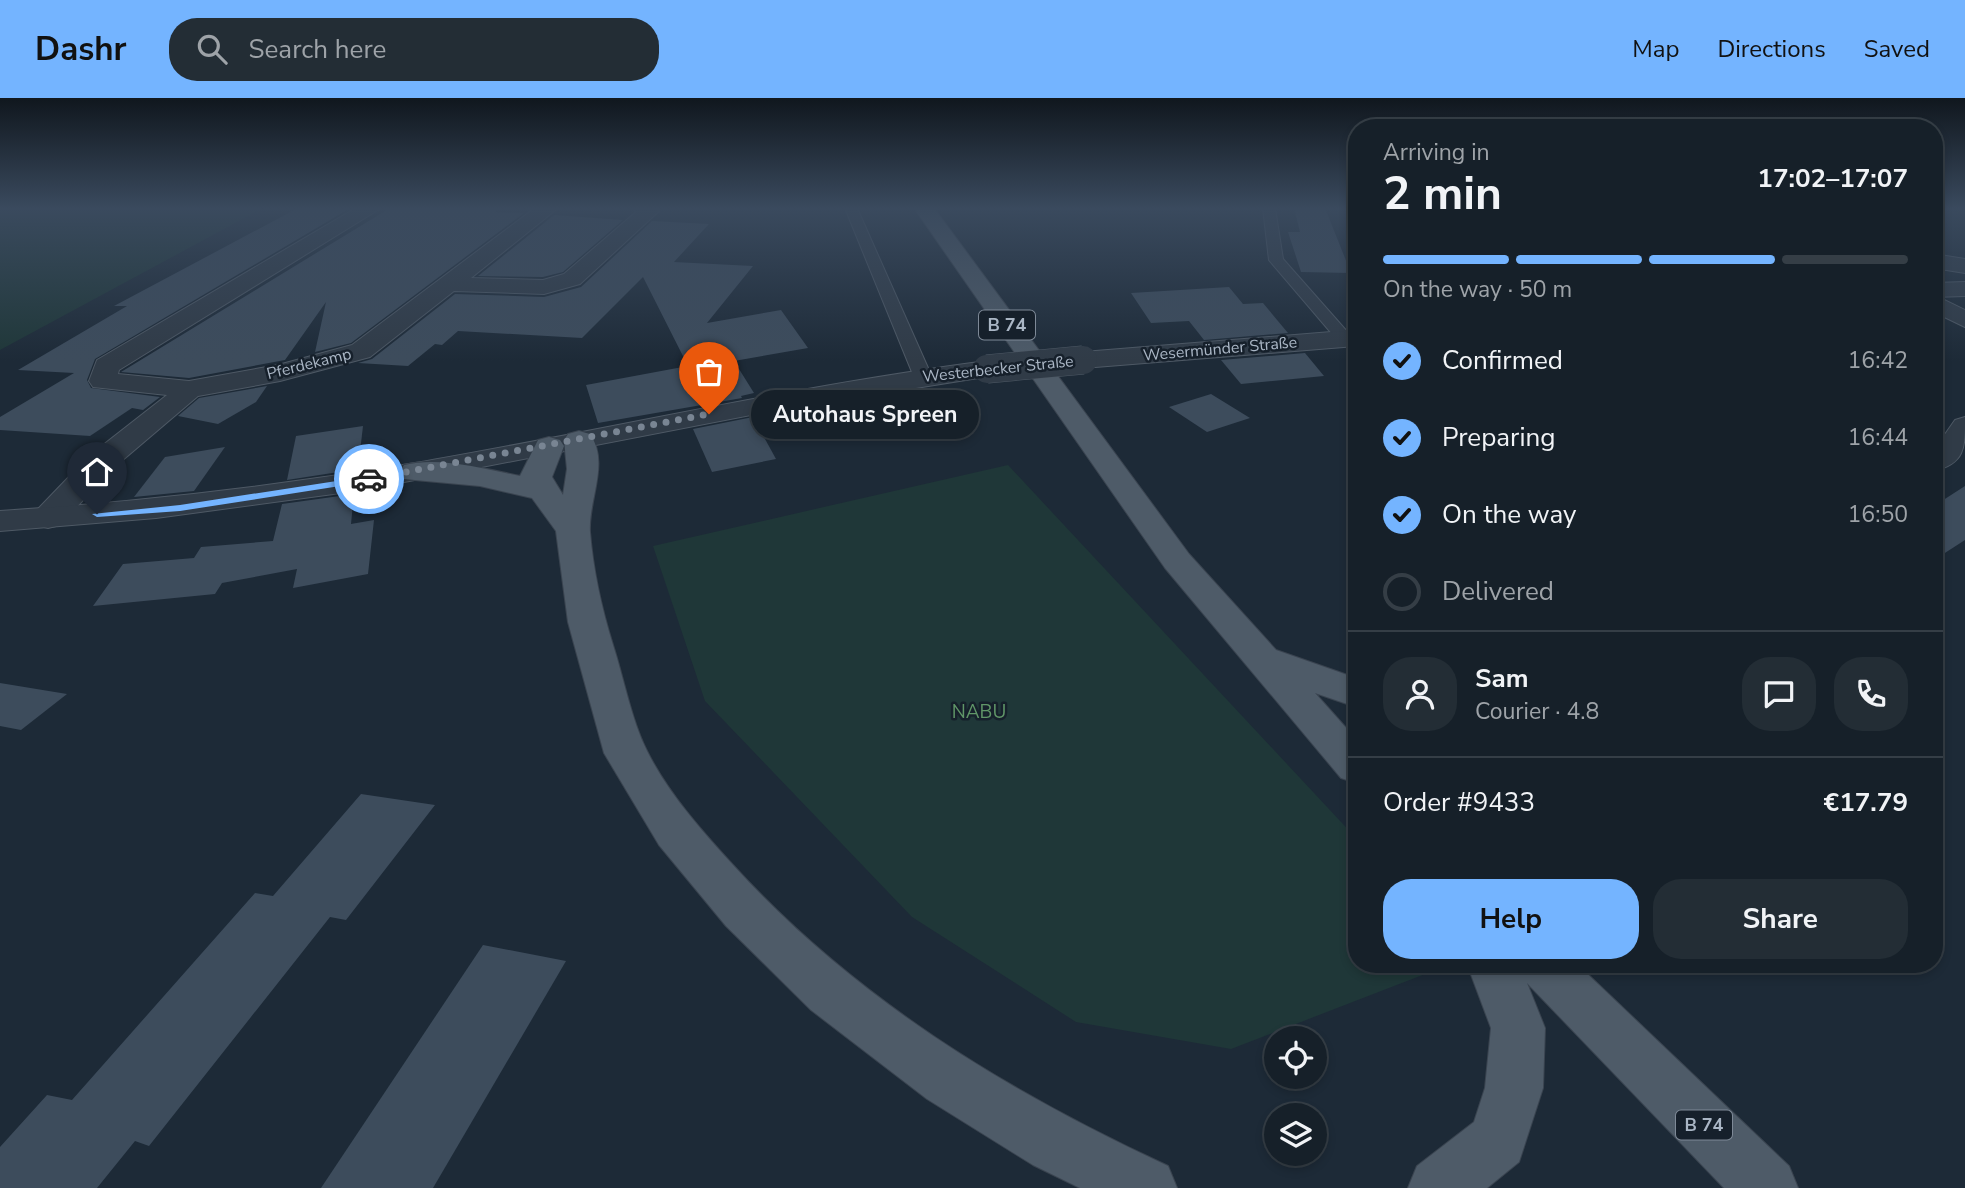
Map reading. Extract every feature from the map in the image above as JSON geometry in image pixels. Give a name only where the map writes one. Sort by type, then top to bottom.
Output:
[{"type":"main road","name":"B 74","points":[[960,259],[1177,561],[1348,758]]},
{"type":"main road","points":[[573,530],[543,491],[536,477],[564,443],[583,469],[573,530],[587,622],[626,753],[676,832],[744,911],[830,993],[947,1080],[1054,1144],[1146,1188]]},
{"type":"main road","points":[[415,471],[480,477],[543,491]]},
{"type":"main road","name":"B 74","points":[[1263,658],[1348,689]]},
{"type":"main road","points":[[1438,1188],[1497,1141],[1514,1088],[1517,1028],[1496,973]]},
{"type":"main road","name":"B 74","points":[[1551,973],[1767,1188]]},
{"type":"main road","points":[[1579,973],[1640,1061]]},
{"type":"street","name":"Pferdekamp","points":[[286,259],[106,366],[103,381],[190,388],[281,373],[361,351],[482,259]]},
{"type":"street","points":[[450,284],[544,288],[572,279],[595,259]]},
{"type":"street","points":[[1943,262],[1965,266]]},
{"type":"street","points":[[1943,290],[1965,289]]},
{"type":"street","points":[[1943,307],[1965,320]]},
{"type":"street","name":"Wesermünder Straße","points":[[1083,360],[1348,339]]},
{"type":"street","name":"Westerbecker Straße","points":[[0,521],[180,508],[415,471],[763,403],[923,377],[1083,360]]},
{"type":"street","points":[[48,518],[100,463],[170,408],[190,388]]},
{"type":"street","points":[[1943,458],[1950,454],[1965,426]]},
{"type":"lane","points":[[873,259],[923,377]]},
{"type":"lane","points":[[1276,259],[1348,336]]},
{"type":"green space","points":[[0,259],[169,259],[0,350]]},
{"type":"green space","name":"NABU","points":[[1008,465],[1348,829],[1348,973],[1428,973],[1291,1026],[1264,1026],[1264,1036],[1231,1049],[1076,1022],[912,917],[705,701],[653,546]]},
{"type":"building","points":[[202,259],[264,259],[95,359],[87,380],[91,388],[160,397],[143,410],[132,408],[90,436],[0,430],[0,417],[74,373],[18,370],[127,306],[114,306]]},
{"type":"building","points":[[307,259],[463,259],[351,343],[315,352],[326,302],[285,360],[189,378],[121,372]]},
{"type":"building","points":[[499,259],[578,259],[563,272],[543,277],[478,276]]},
{"type":"building","points":[[611,259],[677,259],[674,262],[753,266],[707,323],[781,310],[808,348],[734,361],[754,393],[741,396],[742,398],[598,423],[586,385],[688,366],[643,277],[582,338],[458,331],[442,345],[435,344],[408,366],[358,363],[372,359],[455,294],[544,297],[581,287]]},
{"type":"building","points":[[1297,259],[1345,259],[1348,266],[1348,273],[1301,272]]},
{"type":"building","points":[[1229,287],[1243,304],[1263,303],[1288,333],[1204,340],[1189,321],[1151,323],[1131,293]]},
{"type":"building","points":[[1305,353],[1324,376],[1241,384],[1221,360]]},
{"type":"building","points":[[267,386],[256,402],[218,424],[178,416],[199,398]]},
{"type":"building","points":[[1211,394],[1250,418],[1207,432],[1169,407]]},
{"type":"building","points":[[753,417],[776,459],[712,472],[693,429]]},
{"type":"building","points":[[363,426],[358,469],[287,480],[296,436]]},
{"type":"building","points":[[225,447],[194,491],[134,497],[165,457]]},
{"type":"building","points":[[1965,486],[1965,540],[1943,554],[1943,500]]},
{"type":"building","points":[[354,494],[351,524],[374,520],[368,574],[293,588],[297,569],[222,583],[215,594],[93,606],[123,564],[194,558],[201,547],[273,541],[282,504]]},
{"type":"building","points":[[0,683],[67,694],[21,730],[0,726]]},
{"type":"building","points":[[361,794],[435,805],[346,920],[330,917],[149,1146],[135,1141],[97,1188],[0,1188],[0,1147],[47,1095],[72,1100],[255,893],[273,896]]},
{"type":"building","points":[[483,945],[566,961],[433,1188],[321,1188]]},
{"type":"way so far","points":[[369,479],[709,414]]},
{"type":"place","name":"Autohaus Spreen","points":[[709,414]]},
{"type":"route","points":[[97,514],[180,508],[369,479]]}]
